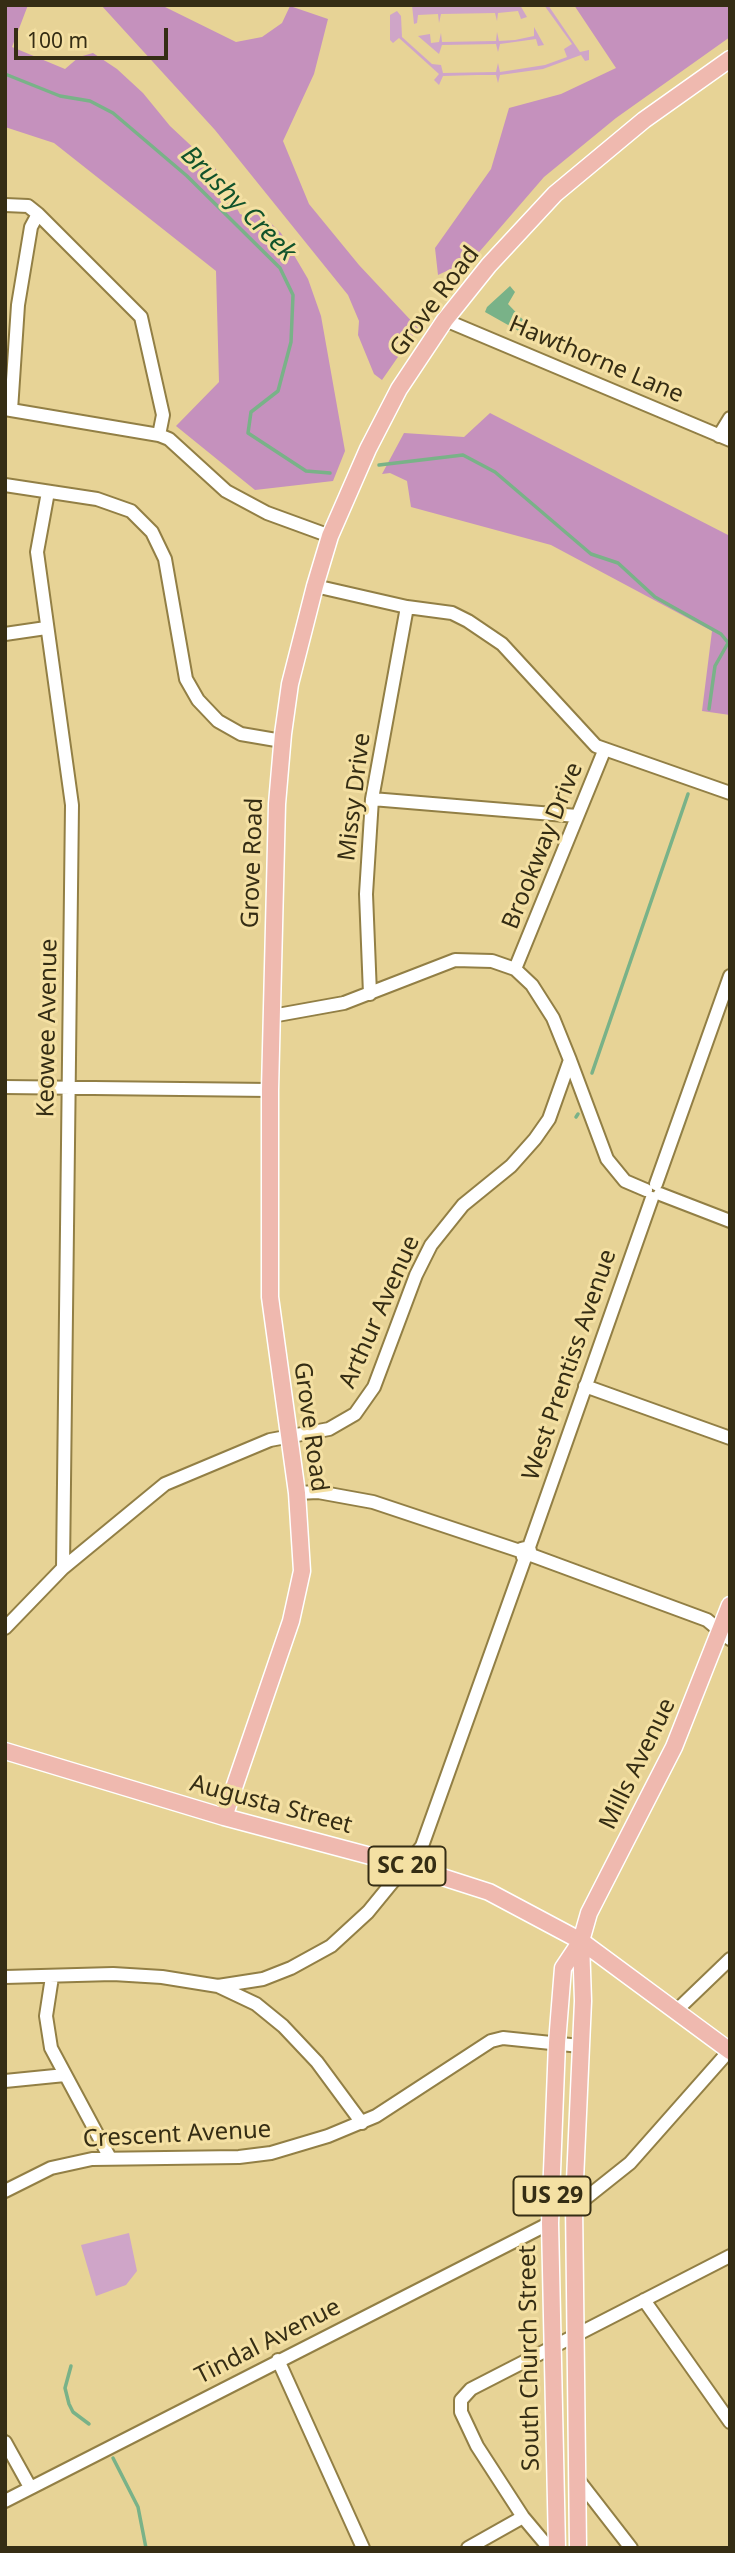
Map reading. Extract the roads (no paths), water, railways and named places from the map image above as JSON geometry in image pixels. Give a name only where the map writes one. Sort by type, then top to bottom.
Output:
[{"type":"main road","name":"Grove Road","points":[[224,1817],[296,1603],[302,1571],[296,1493],[270,1297],[270,1090],[277,804],[282,741],[290,684],[314,586],[330,536],[393,401],[445,320],[489,265],[555,194],[644,120],[730,59]]},
{"type":"main road","name":"Mills Avenue","points":[[581,1941],[589,1913],[674,1747],[725,1635],[730,1605]]},
{"type":"main road","name":"Augusta Street","points":[[5,1751],[224,1817],[408,1866],[489,1892],[581,1941],[678,2009],[730,2051]]},
{"type":"main road","name":"South Church Street","points":[[557,2548],[550,2223],[557,2043],[564,1968],[581,1941]]},
{"type":"main road","name":"South Church Street","points":[[578,2548],[574,2203],[584,1965],[581,1941]]},
{"type":"street","points":[[5,205],[28,206],[38,214],[141,317],[163,415],[159,435]]},
{"type":"street","points":[[38,214],[31,227],[18,305],[8,410],[159,435],[169,439],[226,491],[267,513],[330,536]]},
{"type":"street","name":"Hawthorne Lane","points":[[445,320],[724,438]]},
{"type":"street","points":[[724,438],[730,418]]},
{"type":"street","points":[[5,485],[97,499],[131,511],[152,532],[165,559],[186,679],[198,700],[218,721],[242,734],[282,741]]},
{"type":"street","name":"Keowee Avenue","points":[[48,492],[37,552],[72,805],[62,1568]]},
{"type":"street","name":"Brookway Drive","points":[[314,586],[407,607],[452,613],[483,629],[502,644],[585,736],[604,751],[515,968]]},
{"type":"street","name":"Missy Drive","points":[[370,994],[366,894],[372,799],[407,607]]},
{"type":"street","points":[[5,635],[46,628]]},
{"type":"street","points":[[604,751],[730,793]]},
{"type":"street","points":[[372,799],[577,816]]},
{"type":"street","points":[[272,1016],[325,1008],[370,994],[455,960],[492,961],[515,968],[544,1001],[570,1060],[607,1159],[625,1181],[730,1221]]},
{"type":"street","name":"West Prentiss Avenue","points":[[218,1986],[263,1979],[317,1955],[368,1912],[422,1846],[730,976]]},
{"type":"street","name":"Arthur Avenue","points":[[5,1628],[62,1568],[165,1484],[270,1440],[340,1424],[366,1401],[431,1245],[463,1205],[511,1166],[535,1139],[549,1118],[570,1060]]},
{"type":"street","points":[[5,1087],[270,1090]]},
{"type":"street","points":[[585,1385],[730,1438]]},
{"type":"street","points":[[296,1493],[318,1492],[373,1502],[526,1553],[707,1620],[725,1635]]},
{"type":"street","points":[[678,2009],[730,1959]]},
{"type":"street","points":[[5,1978],[113,1974],[162,1977],[218,1986],[256,2004],[283,2026],[317,2062],[362,2123]]},
{"type":"street","points":[[52,1977],[46,2005],[47,2036],[110,2158]]},
{"type":"street","name":"Crescent Avenue","points":[[5,2191],[51,2168],[110,2158],[239,2157],[271,2153],[362,2123],[413,2095],[491,2041],[503,2038],[580,2046]]},
{"type":"street","points":[[574,2203],[586,2198],[630,2163],[730,2051]]},
{"type":"street","points":[[5,2081],[65,2075]]},
{"type":"street","name":"Tindal Avenue","points":[[5,2501],[550,2223]]},
{"type":"street","points":[[549,2548],[523,2517],[477,2446],[461,2412],[461,2400],[471,2389],[725,2258],[730,2273]]},
{"type":"street","points":[[644,2300],[730,2422]]},
{"type":"street","points":[[278,2360],[363,2548]]},
{"type":"street","points":[[5,2442],[30,2487]]},
{"type":"street","points":[[576,2477],[631,2548]]},
{"type":"street","points":[[468,2548],[523,2517]]},
{"type":"waterway","name":"Brushy Creek","points":[[5,74],[60,96],[90,101],[113,113],[187,176],[280,268],[293,295],[291,342],[278,391],[251,412],[248,433],[306,471],[330,473]]},
{"type":"waterway","name":"Brushy Creek","points":[[379,465],[463,455],[495,472],[591,554],[618,563],[655,597],[721,634],[730,645]]},
{"type":"waterway","points":[[709,709],[715,666],[728,643]]},
{"type":"waterway","points":[[592,1073],[688,794]]},
{"type":"waterway","points":[[71,2366],[65,2388],[69,2404],[73,2412],[89,2424]]},
{"type":"waterway","points":[[113,2458],[138,2507],[146,2548]]}]
